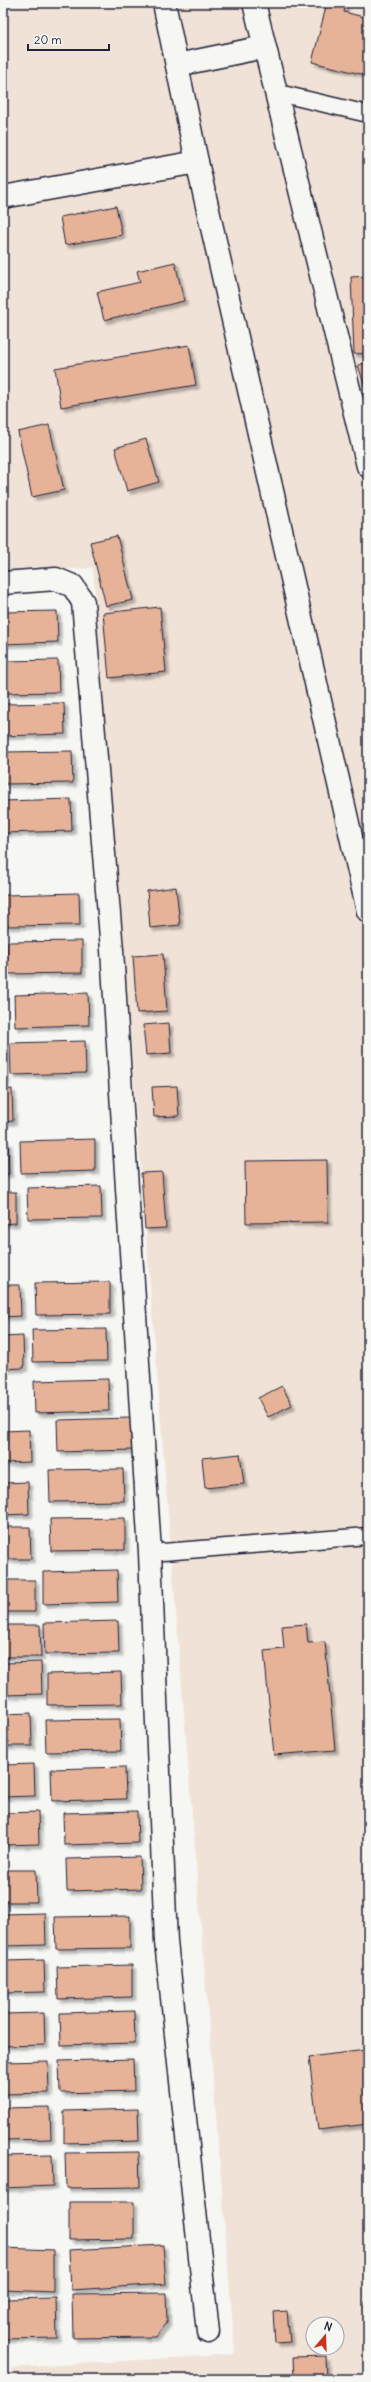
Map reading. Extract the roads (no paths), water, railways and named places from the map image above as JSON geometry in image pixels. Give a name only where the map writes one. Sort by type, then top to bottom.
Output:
[{"type":"street","points":[[164,3],[197,162],[368,911]]},
{"type":"street","points":[[254,3],[274,92],[368,466]]},
{"type":"street","points":[[177,65],[264,47]]},
{"type":"street","points":[[3,197],[197,162]]},
{"type":"street","points":[[3,583],[56,579],[73,586],[83,602],[112,950],[150,1553],[166,1942],[208,2332]]},
{"type":"lane","points":[[274,92],[368,114]]},
{"type":"lane","points":[[150,1553],[368,1536]]}]
